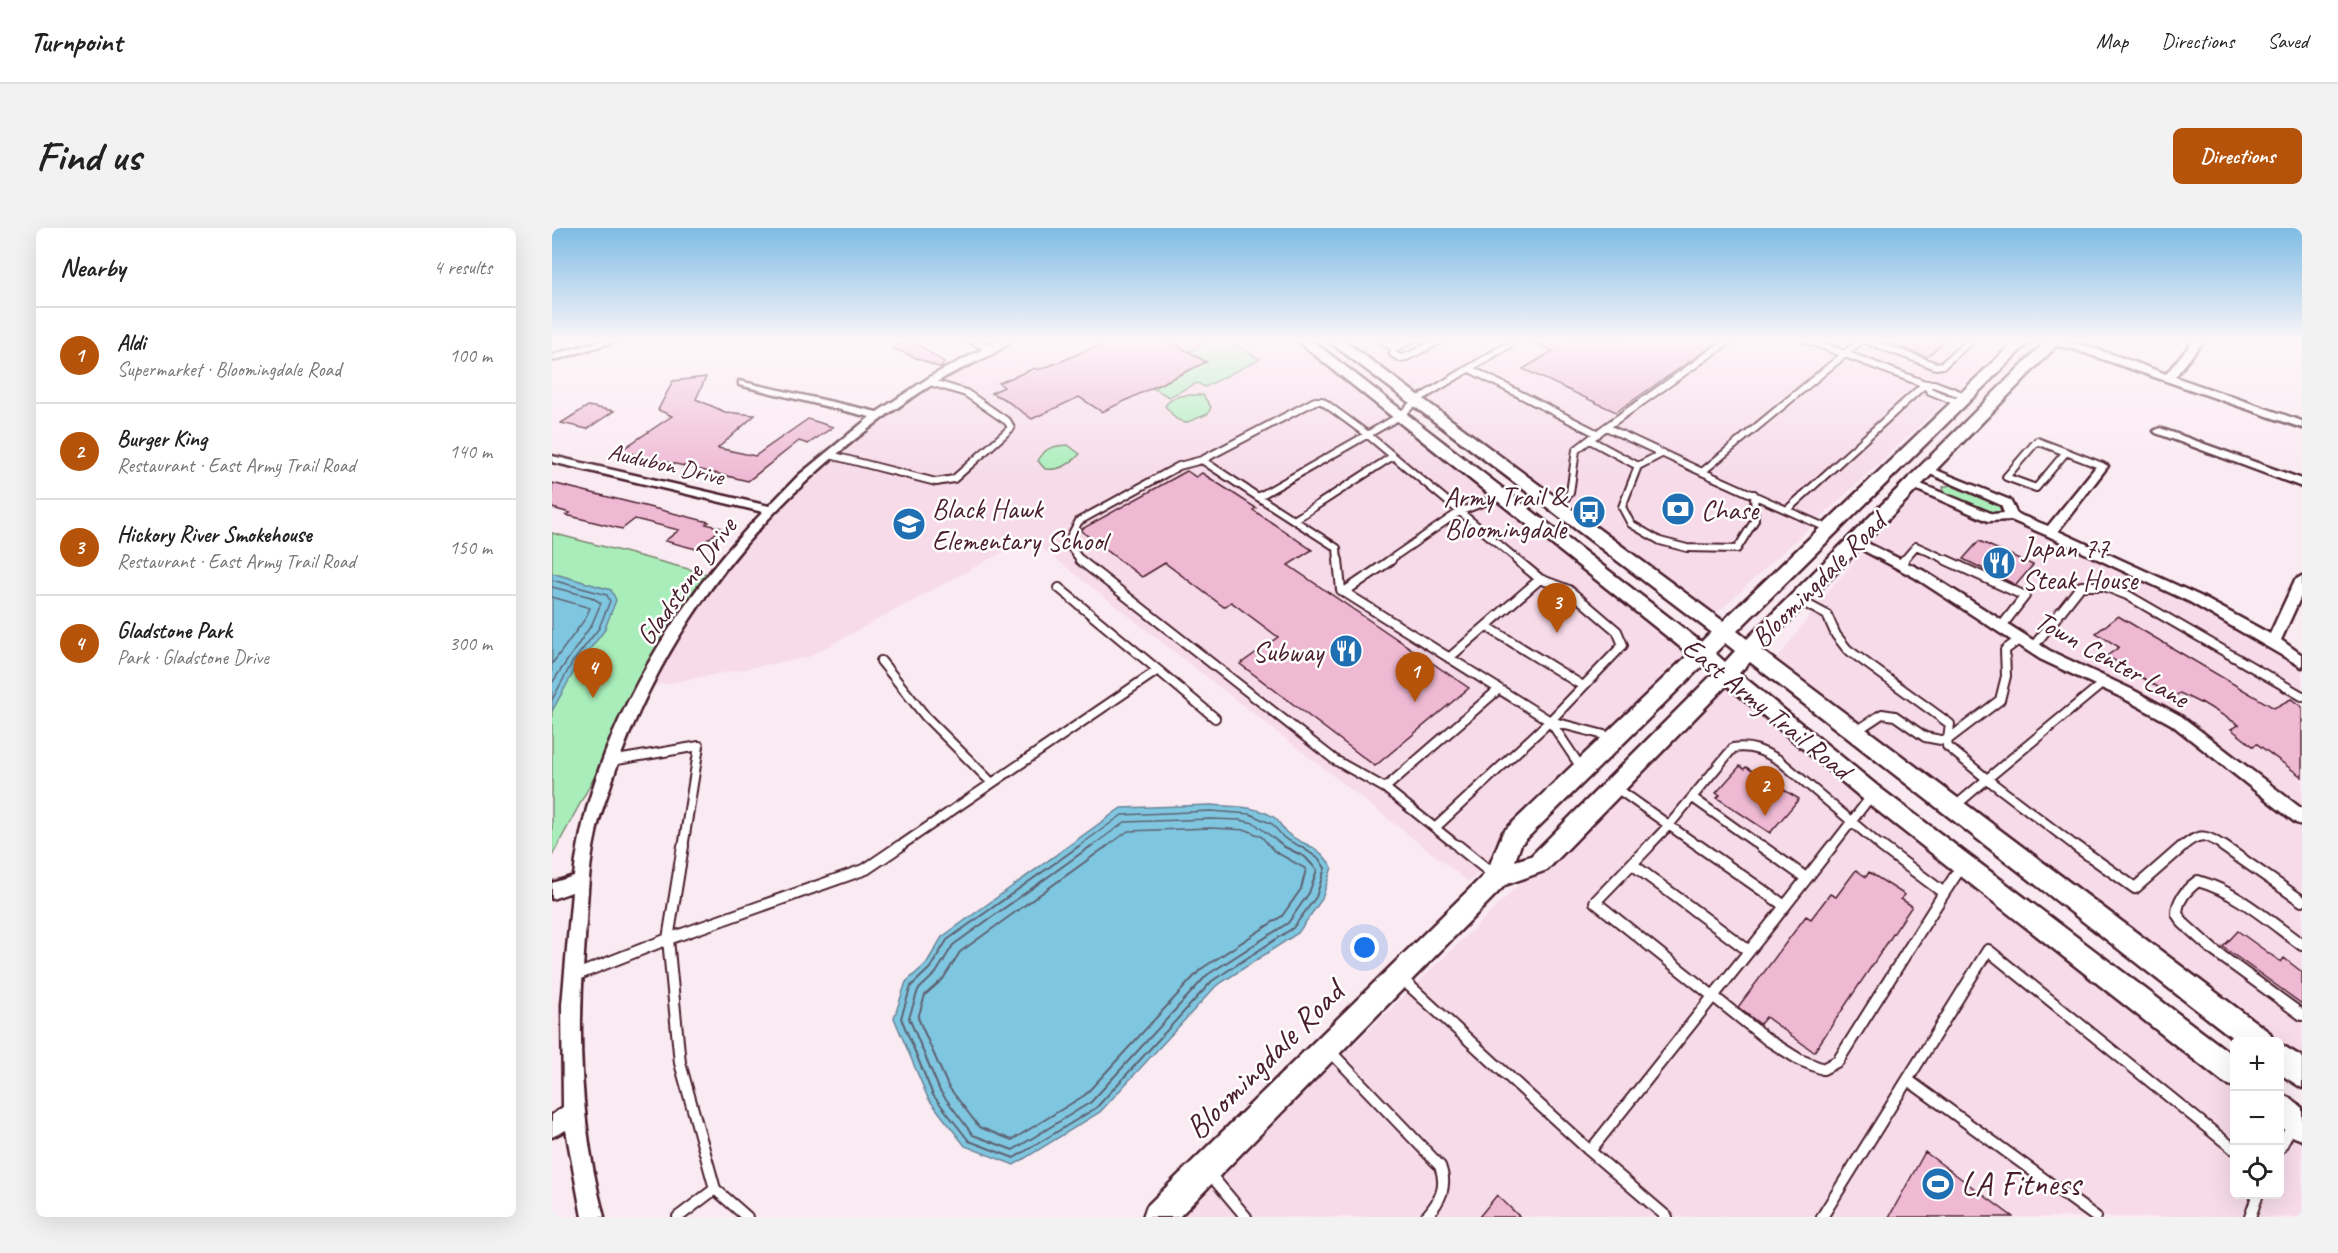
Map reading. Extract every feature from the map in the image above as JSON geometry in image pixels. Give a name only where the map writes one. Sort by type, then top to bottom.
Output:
[{"type":"main road","name":"East Army Trail Road","points":[[1361,385],[1700,652],[1872,794],[2230,1069]]},
{"type":"main road","name":"East Army Trail Road","points":[[1397,385],[1559,506],[2255,1037]]},
{"type":"main road","name":"Bloomingdale Road","points":[[1158,1217],[1497,878],[1511,839],[1700,652],[1977,385]]},
{"type":"main road","name":"Bloomingdale Road","points":[[1497,878],[1539,863],[2011,385]]},
{"type":"main road","points":[[2284,1060],[2302,1074]]},
{"type":"street","points":[[752,385],[878,417]]},
{"type":"street","name":"Gladstone Drive","points":[[593,1217],[586,1195],[574,1112],[570,1002],[588,829],[611,761],[629,716],[687,612],[732,555],[771,510],[830,455],[878,417],[925,385]]},
{"type":"street","points":[[2186,385],[2302,424]]},
{"type":"street","points":[[2160,431],[2302,483]]},
{"type":"street","name":"Audubon Drive","points":[[552,459],[771,510]]},
{"type":"street","points":[[2050,532],[2102,466]]},
{"type":"street","points":[[1927,470],[2006,503],[2012,516]]},
{"type":"street","points":[[1912,485],[1992,518],[2012,516],[2050,532],[2195,599],[2273,642],[2302,662]]},
{"type":"street","name":"Town Center Lane","points":[[1857,542],[1900,564],[2033,647],[2176,720],[2302,818]]},
{"type":"street","points":[[2273,642],[2302,580]]},
{"type":"street","points":[[552,891],[582,881]]},
{"type":"street","points":[[552,1127],[574,1112]]},
{"type":"lane","points":[[830,455],[936,482],[954,479],[1011,428],[1008,422],[966,393],[940,385]]},
{"type":"lane","points":[[1258,497],[1401,416],[1417,400],[1442,385]]},
{"type":"lane","points":[[1502,385],[1598,434]]},
{"type":"lane","points":[[1559,506],[1570,493],[1576,450],[1665,385]]},
{"type":"lane","points":[[1702,472],[1807,385]]},
{"type":"lane","points":[[1788,509],[1924,385]]},
{"type":"lane","points":[[1926,385],[1930,391],[1962,400]]},
{"type":"lane","points":[[1435,828],[1550,721],[1623,645],[1617,631],[1569,590],[1540,579],[1368,435],[1322,401],[1315,401],[1202,460],[1179,466],[1079,521],[1069,531],[1068,541],[1074,553],[1094,573],[1335,760],[1385,788],[1497,878]]},
{"type":"lane","points":[[1606,427],[1829,529]]},
{"type":"lane","points":[[1590,440],[1638,466]]},
{"type":"lane","points":[[2066,452],[2036,488],[2006,477],[2037,441],[2066,452],[2102,466]]},
{"type":"lane","points":[[1663,453],[1638,466],[1622,507],[1631,524],[1660,541],[1687,548],[1737,549],[1755,520],[1754,494]]},
{"type":"lane","points":[[1294,520],[1393,456]]},
{"type":"lane","points":[[1202,460],[1337,548],[1341,590],[1550,721],[1615,738]]},
{"type":"lane","points":[[1344,592],[1459,512],[1500,496]]},
{"type":"lane","points":[[1900,564],[1916,546],[2025,596],[2001,627]]},
{"type":"lane","points":[[1449,658],[1540,579]]},
{"type":"lane","points":[[2033,647],[2081,586],[2104,586],[2127,595],[2302,696]]},
{"type":"lane","points":[[1059,588],[1215,718]]},
{"type":"lane","points":[[1799,600],[1827,615],[1836,635],[1847,649],[1950,724],[1947,746],[2042,822],[2135,888],[2193,837],[2209,836],[2302,901]]},
{"type":"lane","points":[[1486,626],[1583,686]]},
{"type":"lane","points":[[1855,732],[1882,714],[1895,716],[1925,737],[1946,741],[2000,700],[2006,676],[2005,650],[2020,639]]},
{"type":"lane","points":[[881,661],[927,717],[993,783]]},
{"type":"lane","points":[[573,977],[668,939],[866,869],[1158,670]]},
{"type":"lane","points":[[1952,808],[2103,683]]},
{"type":"lane","points":[[1385,788],[1499,689]]},
{"type":"lane","points":[[1550,721],[1582,769]]},
{"type":"lane","points":[[1945,894],[1851,822],[1791,770],[1758,750],[1739,745],[1733,748],[1670,824],[1595,902],[1712,997],[1791,1057],[1823,1069],[1838,1061],[1945,894],[1964,863]]},
{"type":"lane","points":[[611,761],[699,746],[668,939],[680,1063],[716,1189],[747,1217]]},
{"type":"lane","points":[[1615,786],[1785,906]]},
{"type":"lane","points":[[1590,1151],[1872,794]]},
{"type":"lane","points":[[1693,798],[1806,878]]},
{"type":"lane","points":[[1632,864],[1749,951]]},
{"type":"lane","points":[[2302,945],[2223,890],[2207,882],[2198,881],[2192,885],[2178,902],[2176,912],[2180,922],[2302,1015]]},
{"type":"lane","points":[[1822,1217],[1988,950],[2230,1145]]},
{"type":"lane","points":[[1399,976],[1590,1151],[1667,1217]]},
{"type":"lane","points":[[1327,1048],[1440,1166],[1445,1177],[1444,1189],[1426,1217]]},
{"type":"lane","points":[[1908,1080],[2096,1217]]},
{"type":"lane","points":[[2281,1145],[2292,1118]]},
{"type":"lane","points":[[1206,1170],[1246,1217]]},
{"type":"lane","points":[[678,1217],[716,1189]]},
{"type":"lane","points":[[2250,1217],[2256,1199]]},
{"type":"shaded area","points":[[932,385],[1353,385],[1699,658],[1469,882],[1029,538],[808,657],[649,687],[705,596],[775,511],[822,466],[876,422]]},
{"type":"shaded area","points":[[1403,385],[1963,385],[1715,615]]},
{"type":"shaded area","points":[[1925,483],[2115,566],[2231,624],[2302,670],[2302,1061],[2284,1047],[2284,1037],[2271,1037],[1777,659],[1830,589]]},
{"type":"shaded area","points":[[1728,683],[2230,1084],[2230,1199],[2284,1199],[2284,1126],[2302,1141],[2302,1217],[1175,1217]]},
{"type":"green space","points":[[1159,385],[1193,385],[1169,397],[1153,388]]},
{"type":"green space","points":[[1203,395],[1211,407],[1208,414],[1185,423],[1176,419],[1165,406],[1177,397]]},
{"type":"green space","points":[[1068,445],[1080,454],[1064,466],[1045,469],[1038,461],[1050,448]]},
{"type":"green space","points":[[1950,485],[1999,506],[2002,511],[1993,513],[1944,492],[1943,487]]},
{"type":"green space","points":[[552,533],[711,575],[605,757],[552,856]]},
{"type":"water","points":[[552,573],[611,590],[616,600],[604,631],[577,666],[552,711]]},
{"type":"water","points":[[1211,805],[1244,807],[1268,814],[1277,820],[1287,833],[1321,853],[1332,867],[1322,899],[1298,933],[1216,986],[1100,1112],[1014,1165],[965,1146],[928,1098],[894,1018],[906,982],[926,964],[942,937],[1121,808]]},
{"type":"building","points":[[671,385],[702,385],[696,399],[725,412],[755,415],[718,448],[755,456],[808,419],[833,427],[808,444],[799,441],[748,481],[620,451],[672,416],[658,410]]},
{"type":"building","points":[[1002,385],[1158,385],[1102,412],[1079,397],[1032,419],[1004,399],[991,393],[1004,387]]},
{"type":"building","points":[[1558,385],[1655,385],[1616,412]]},
{"type":"building","points":[[588,406],[614,411],[587,429],[561,423]]},
{"type":"building","points":[[1187,471],[1196,477],[1202,473],[1256,508],[1253,510],[1312,550],[1288,565],[1469,688],[1375,766],[1240,664],[1278,637],[1231,602],[1224,607],[1165,563],[1142,577],[1080,530]]},
{"type":"building","points":[[552,483],[709,522],[706,524],[722,528],[696,549],[665,541],[679,530],[635,519],[622,529],[566,515],[570,513],[552,508]]},
{"type":"building","name":"Japan 77 Steak House","points":[[1979,541],[2033,565],[2016,585],[1963,559]]},
{"type":"building","points":[[2118,616],[2274,708],[2291,699],[2302,707],[2302,777],[2257,744],[2253,746],[2231,729],[2239,725],[2201,702],[2180,693],[2174,697],[2107,656],[2119,647],[2096,633]]},
{"type":"building","points":[[1740,766],[1744,769],[1746,767],[1799,799],[1770,833],[1717,798],[1720,795],[1716,793]]},
{"type":"building","points":[[1856,870],[1866,877],[1869,872],[1905,895],[1901,899],[1912,906],[1814,1052],[1766,1017],[1760,1024],[1738,1007],[1806,916],[1811,919],[1830,894],[1836,897]]},
{"type":"building","points":[[2238,931],[2281,962],[2284,958],[2302,972],[2302,1004],[2223,947]]},
{"type":"building","name":"LA Fitness","points":[[1925,1152],[2013,1217],[1889,1217]]},
{"type":"building","points":[[1497,1195],[1520,1217],[1479,1217]]},
{"type":"place","name":"Chase","points":[[1678,509]]},
{"type":"place","name":"Army Trail & Bloomingdale","points":[[1589,512]]},
{"type":"place","name":"Black Hawk Elementary School","points":[[909,524]]},
{"type":"place","name":"Japan 77 Steak House","points":[[1999,563]]},
{"type":"place","name":"Hickory River Smokehouse","points":[[1557,633]]},
{"type":"place","name":"Subway","points":[[1346,651]]},
{"type":"place","name":"Gladstone Park","points":[[593,698]]},
{"type":"place","name":"Aldi","points":[[1415,702]]},
{"type":"place","name":"Burger King","points":[[1765,816]]},
{"type":"place","name":"LA Fitness","points":[[1938,1184]]}]
